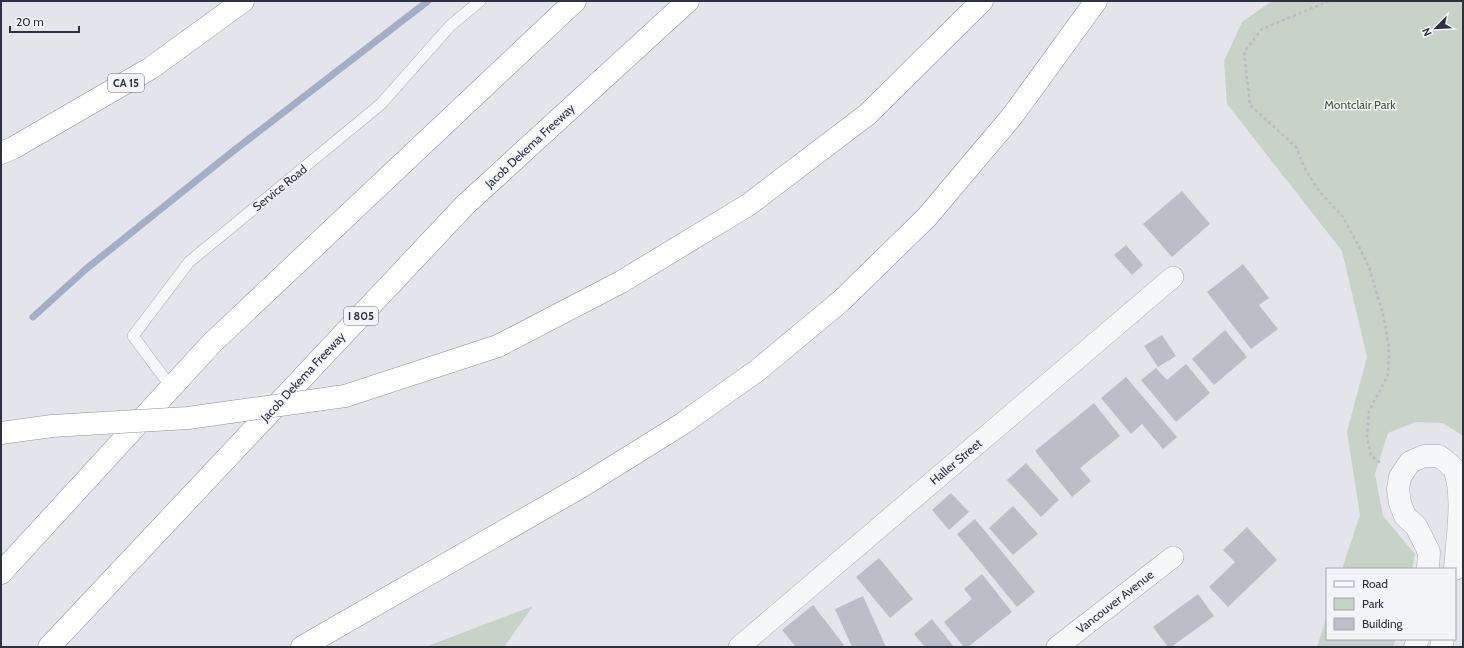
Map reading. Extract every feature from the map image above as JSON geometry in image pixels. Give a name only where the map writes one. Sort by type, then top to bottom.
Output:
[{"type":"highway","name":"CA 15","points":[[1,153],[13,148],[151,68],[243,1]]},
{"type":"highway","points":[[1,573],[212,343],[575,1]]},
{"type":"highway","name":"Jacob Dekema Freeway","points":[[49,647],[466,205],[688,1]]},
{"type":"highway","points":[[1,433],[52,426],[188,418],[345,396],[498,346],[621,282],[748,205],[868,114],[982,1]]},
{"type":"highway","points":[[302,647],[584,485],[682,424],[758,370],[841,301],[927,217],[1013,115],[1096,1]]},
{"type":"street","name":"Haller Street","points":[[750,644],[1173,277]]},
{"type":"street","points":[[1428,568],[1429,552],[1416,526],[1405,516],[1400,503],[1398,489],[1400,477],[1410,462],[1424,456],[1439,456],[1455,470],[1462,489],[1462,508],[1455,568]]},
{"type":"street","name":"Vancouver Avenue","points":[[1057,647],[1173,557]]},
{"type":"lane","name":"Service Road","points":[[171,387],[132,336],[189,262],[381,104],[450,26],[480,1]]},
{"type":"path","points":[[1329,1],[1262,29],[1244,52],[1250,105],[1296,147],[1306,171],[1320,192],[1343,217],[1369,267],[1384,318],[1389,347],[1388,375],[1370,411],[1367,437],[1371,456],[1400,477]]},
{"type":"green space","name":"Montclair Park","points":[[1272,1],[1463,1],[1463,436],[1443,423],[1415,422],[1388,433],[1375,474],[1383,516],[1415,554],[1412,568],[1342,568],[1360,515],[1347,432],[1367,357],[1342,251],[1227,104],[1224,61],[1242,22]]},
{"type":"green space","points":[[533,606],[504,647],[425,647]]},
{"type":"green space","points":[[1326,619],[1326,640],[1396,640],[1393,647],[1317,647]]},
{"type":"building","points":[[1182,191],[1210,224],[1172,257],[1143,224]]},
{"type":"building","points":[[1126,245],[1143,265],[1132,275],[1114,255]]},
{"type":"building","points":[[1243,264],[1269,298],[1259,305],[1278,329],[1251,349],[1207,292]]},
{"type":"building","points":[[1225,330],[1247,357],[1214,385],[1192,359]]},
{"type":"building","points":[[1162,335],[1176,356],[1158,367],[1144,346]]},
{"type":"building","points":[[1186,364],[1210,393],[1176,422],[1141,380],[1156,368],[1167,380]]},
{"type":"building","points":[[1126,377],[1177,437],[1163,449],[1142,424],[1131,434],[1101,398]]},
{"type":"building","points":[[1094,403],[1120,436],[1080,468],[1091,481],[1072,497],[1035,451]]},
{"type":"building","points":[[1026,463],[1059,500],[1041,517],[1007,480]]},
{"type":"building","points":[[951,493],[969,512],[949,530],[932,510]]},
{"type":"building","points":[[1013,506],[1038,534],[1013,555],[989,528]]},
{"type":"building","points":[[975,519],[1035,592],[1017,607],[957,534]]},
{"type":"building","points":[[1247,527],[1277,560],[1228,607],[1209,587],[1235,562],[1223,550]]},
{"type":"building","points":[[879,558],[913,599],[890,618],[856,577]]},
{"type":"building","points":[[982,574],[1012,612],[968,647],[964,647],[944,622],[972,599],[964,589]]},
{"type":"building","points":[[1198,594],[1214,616],[1171,647],[1168,647],[1153,627]]},
{"type":"building","points":[[863,596],[886,647],[852,647],[835,609]]},
{"type":"building","points":[[813,605],[844,645],[841,647],[796,647],[782,630]]},
{"type":"building","points":[[932,619],[954,647],[925,647],[914,634]]},
{"type":"waterway","points":[[33,317],[86,269],[232,152],[428,1]]}]
